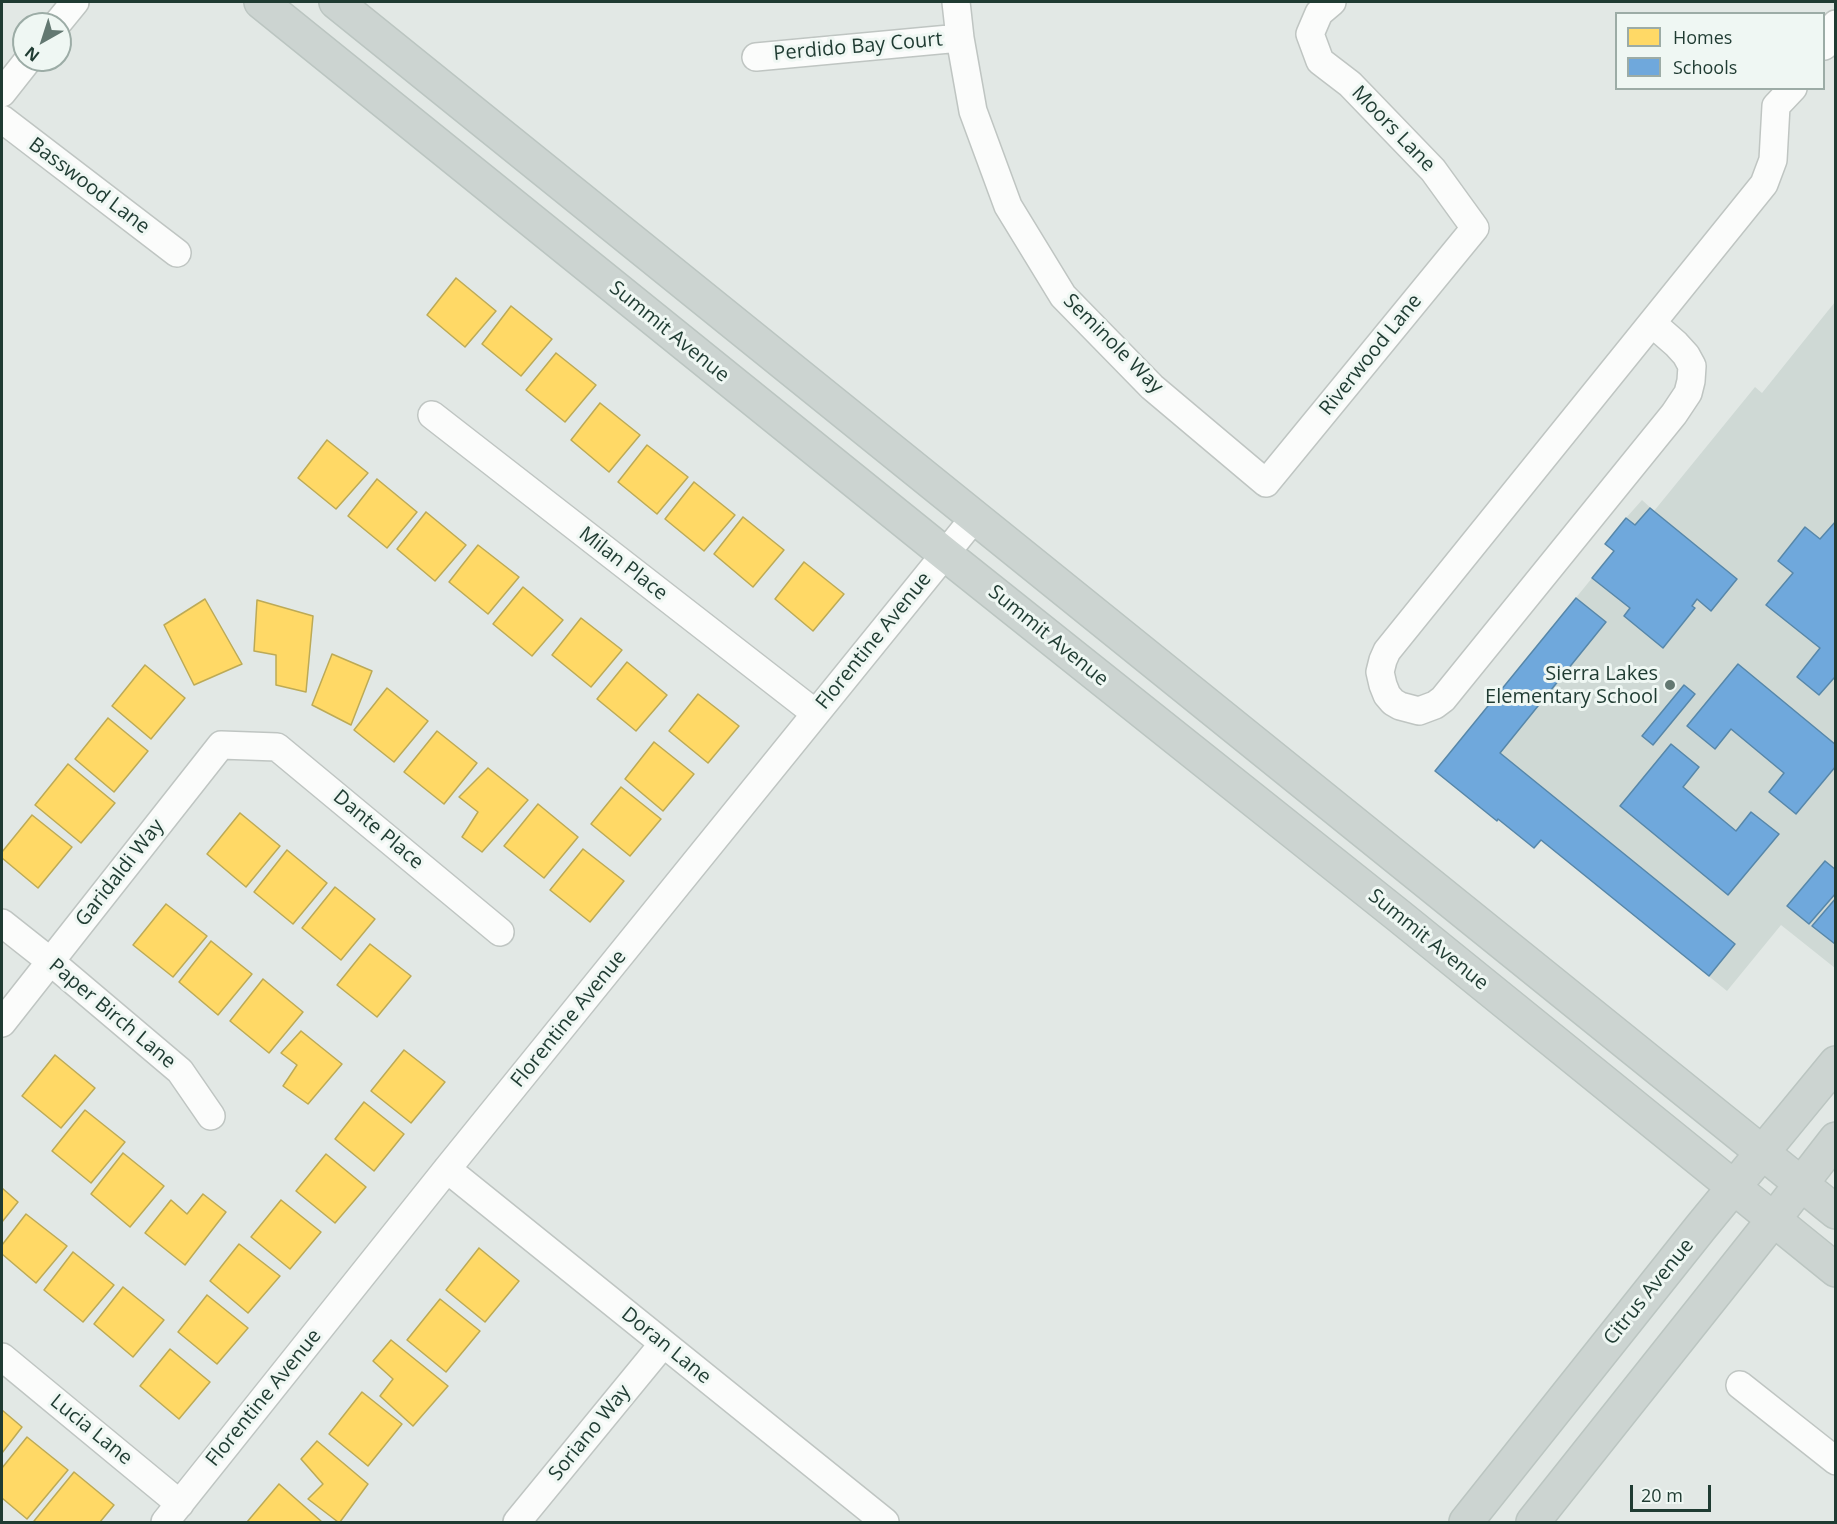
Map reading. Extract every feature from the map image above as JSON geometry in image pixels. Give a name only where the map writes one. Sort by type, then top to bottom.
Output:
[{"type":"main road","name":"Summit Avenue","points":[[261,2],[1836,1270]]},
{"type":"main road","points":[[336,2],[1836,1212]]},
{"type":"main road","name":"Citrus Avenue","points":[[1466,1522],[1703,1224],[1836,1063]]},
{"type":"main road","points":[[1533,1522],[1836,1139]]},
{"type":"street","name":"Seminole Way","points":[[956,2],[973,111],[1008,206],[1063,296],[1152,387],[1266,483]]},
{"type":"street","name":"Moors Lane","points":[[1332,2],[1319,13],[1310,34],[1320,61],[1350,84],[1433,170],[1475,228]]},
{"type":"street","points":[[1825,44],[1836,24]]},
{"type":"street","name":"Perdido Bay Court","points":[[756,57],[960,38]]},
{"type":"street","points":[[2,93],[19,72]]},
{"type":"street","points":[[1652,323],[1686,355],[1692,366],[1688,393],[1674,414],[1443,699],[1419,711],[1393,702],[1387,695],[1380,672],[1387,651],[1764,184],[1773,159],[1784,97]]},
{"type":"street","name":"Basswood Lane","points":[[2,119],[177,253]]},
{"type":"street","name":"Riverwood Lane","points":[[1266,483],[1475,228]]},
{"type":"street","name":"Milan Place","points":[[432,415],[815,713]]},
{"type":"street","name":"Florentine Avenue","points":[[172,1513],[447,1169],[975,517]]},
{"type":"street","name":"Garidaldi Way","points":[[2,1023],[222,745],[249,746]]},
{"type":"street","name":"Dante Place","points":[[249,746],[277,747],[500,932]]},
{"type":"street","name":"Paper Birch Lane","points":[[2,923],[180,1071],[211,1116]]},
{"type":"street","name":"Doran Lane","points":[[447,1169],[877,1520]]},
{"type":"street","name":"Soriano Way","points":[[517,1522],[663,1344]]},
{"type":"street","name":"Lucia Lane","points":[[2,1357],[172,1513]]},
{"type":"street","points":[[1740,1385],[1836,1461]]},
{"type":"shaded area","name":"Sierra Lakes Elementary School","points":[[1835,302],[1835,968],[1781,925],[1727,991],[1541,840],[1534,848],[1435,771],[1614,551],[1626,518],[1642,500],[1654,511],[1755,387],[1762,393]]},
{"type":"building: Homes","points":[[456,278],[496,311],[465,347],[427,315]]},
{"type":"building: Homes","points":[[511,306],[552,339],[521,376],[482,344]]},
{"type":"building: Homes","points":[[556,353],[596,385],[565,422],[526,390]]},
{"type":"building: Homes","points":[[600,403],[640,435],[609,472],[571,440]]},
{"type":"building: Homes","points":[[327,440],[368,473],[336,509],[298,478]]},
{"type":"building: Homes","points":[[647,445],[688,477],[657,514],[618,482]]},
{"type":"building: Homes","points":[[377,479],[417,512],[387,548],[348,516]]},
{"type":"building: Homes","points":[[694,482],[735,515],[704,551],[665,519]]},
{"type":"building: Homes","points":[[426,512],[466,545],[435,581],[397,549]]},
{"type":"building: Homes","points":[[743,517],[784,550],[753,587],[714,554]]},
{"type":"building: Homes","points":[[478,545],[519,577],[488,614],[449,582]]},
{"type":"building: Homes","points":[[804,562],[844,594],[813,631],[775,599]]},
{"type":"building: Homes","points":[[523,587],[563,620],[532,656],[493,624]]},
{"type":"building: Homes","points":[[205,599],[242,664],[194,685],[164,625]]},
{"type":"building: Homes","points":[[257,600],[313,616],[306,692],[276,685],[276,655],[254,651]]},
{"type":"building: Homes","points":[[581,618],[622,650],[591,687],[552,655]]},
{"type":"building: Homes","points":[[332,654],[372,671],[351,725],[312,705]]},
{"type":"building: Homes","points":[[627,662],[667,695],[636,731],[597,699]]},
{"type":"building: Homes","points":[[145,665],[185,698],[151,739],[112,706]]},
{"type":"building: Homes","points":[[387,688],[428,721],[394,762],[354,730]]},
{"type":"building: Homes","points":[[698,694],[739,726],[708,763],[669,731]]},
{"type":"building: Homes","points":[[108,718],[148,751],[114,792],[75,759]]},
{"type":"building: Homes","points":[[437,731],[477,763],[444,804],[404,772]]},
{"type":"building: Homes","points":[[654,742],[694,774],[663,811],[625,779]]},
{"type":"building: Homes","points":[[68,764],[115,803],[81,843],[35,805]]},
{"type":"building: Homes","points":[[488,768],[528,800],[482,852],[462,837],[478,812],[459,797]]},
{"type":"building: Homes","points":[[621,787],[661,819],[630,856],[591,824]]},
{"type":"building: Homes","points":[[538,804],[578,837],[544,878],[504,846]]},
{"type":"building: Homes","points":[[240,813],[280,846],[246,887],[207,854]]},
{"type":"building: Homes","points":[[32,815],[72,847],[38,888],[2,858],[2,852]]},
{"type":"building: Homes","points":[[583,849],[624,881],[590,922],[550,890]]},
{"type":"building: Homes","points":[[287,850],[327,883],[293,924],[254,892]]},
{"type":"building: Homes","points":[[335,887],[375,919],[341,960],[302,928]]},
{"type":"building: Homes","points":[[166,904],[207,936],[173,977],[133,945]]},
{"type":"building: Homes","points":[[211,941],[252,974],[218,1015],[179,982]]},
{"type":"building: Homes","points":[[370,944],[411,976],[377,1017],[337,985]]},
{"type":"building: Homes","points":[[263,979],[303,1012],[269,1053],[230,1021]]},
{"type":"building: Homes","points":[[301,1031],[342,1064],[308,1104],[283,1086],[297,1065],[281,1053]]},
{"type":"building: Homes","points":[[404,1050],[445,1082],[411,1123],[371,1091]]},
{"type":"building: Homes","points":[[55,1055],[95,1088],[61,1128],[22,1096]]},
{"type":"building: Homes","points":[[364,1102],[404,1134],[374,1171],[335,1139]]},
{"type":"building: Homes","points":[[85,1110],[125,1142],[91,1183],[52,1151]]},
{"type":"building: Homes","points":[[123,1153],[164,1186],[130,1227],[91,1194]]},
{"type":"building: Homes","points":[[326,1154],[366,1187],[335,1223],[296,1191]]},
{"type":"building: Homes","points":[[2,1188],[18,1202],[2,1222]]},
{"type":"building: Homes","points":[[203,1194],[226,1212],[185,1265],[145,1233],[171,1200],[187,1214]]},
{"type":"building: Homes","points":[[281,1200],[321,1232],[290,1269],[251,1237]]},
{"type":"building: Homes","points":[[26,1214],[67,1246],[36,1283],[2,1254],[2,1245]]},
{"type":"building: Homes","points":[[239,1244],[280,1276],[248,1313],[210,1281]]},
{"type":"building: Homes","points":[[479,1248],[519,1281],[485,1322],[446,1290]]},
{"type":"building: Homes","points":[[73,1252],[114,1285],[83,1322],[44,1290]]},
{"type":"building: Homes","points":[[123,1287],[164,1320],[133,1357],[94,1324]]},
{"type":"building: Homes","points":[[207,1295],[248,1328],[217,1364],[178,1332]]},
{"type":"building: Homes","points":[[440,1299],[480,1331],[446,1372],[407,1340]]},
{"type":"building: Homes","points":[[391,1340],[448,1386],[413,1426],[380,1396],[393,1379],[373,1361]]},
{"type":"building: Homes","points":[[170,1349],[210,1382],[179,1419],[140,1386]]},
{"type":"building: Homes","points":[[362,1392],[402,1424],[368,1466],[329,1434]]},
{"type":"building: Homes","points":[[2,1410],[22,1427],[2,1453]]},
{"type":"building: Homes","points":[[27,1437],[68,1470],[27,1519],[2,1498],[2,1468]]},
{"type":"building: Homes","points":[[317,1441],[368,1484],[340,1522],[308,1499],[323,1484],[301,1459]]},
{"type":"building: Homes","points":[[74,1472],[114,1505],[100,1522],[34,1521]]},
{"type":"building: Homes","points":[[279,1484],[322,1522],[247,1522]]},
{"type":"building: Schools","points":[[1650,508],[1737,579],[1711,611],[1697,599],[1692,606],[1695,608],[1663,648],[1624,616],[1630,608],[1592,578],[1614,551],[1605,544],[1626,518],[1635,525]]},
{"type":"building: Schools","points":[[1836,521],[1836,680],[1834,678],[1819,695],[1797,677],[1820,648],[1766,605],[1793,573],[1778,561],[1805,527],[1820,539]]},
{"type":"building: Schools","points":[[1576,598],[1606,622],[1500,753],[1735,944],[1709,976],[1541,840],[1534,848],[1435,771]]},
{"type":"building: Schools","points":[[1738,664],[1836,745],[1836,766],[1796,814],[1769,792],[1784,773],[1731,729],[1715,749],[1687,726]]},
{"type":"building: Schools","points":[[1684,685],[1695,694],[1653,745],[1642,736]]},
{"type":"building: Schools","points":[[1671,744],[1699,767],[1683,787],[1736,831],[1751,812],[1779,834],[1728,895],[1620,806]]},
{"type":"building: Schools","points":[[1825,861],[1836,870],[1836,893],[1809,924],[1787,906]]},
{"type":"building: Schools","points":[[1836,898],[1836,943],[1835,944],[1812,926]]},
{"type":"place","name":"Sierra Lakes Elementary School","points":[[1670,685]]}]
